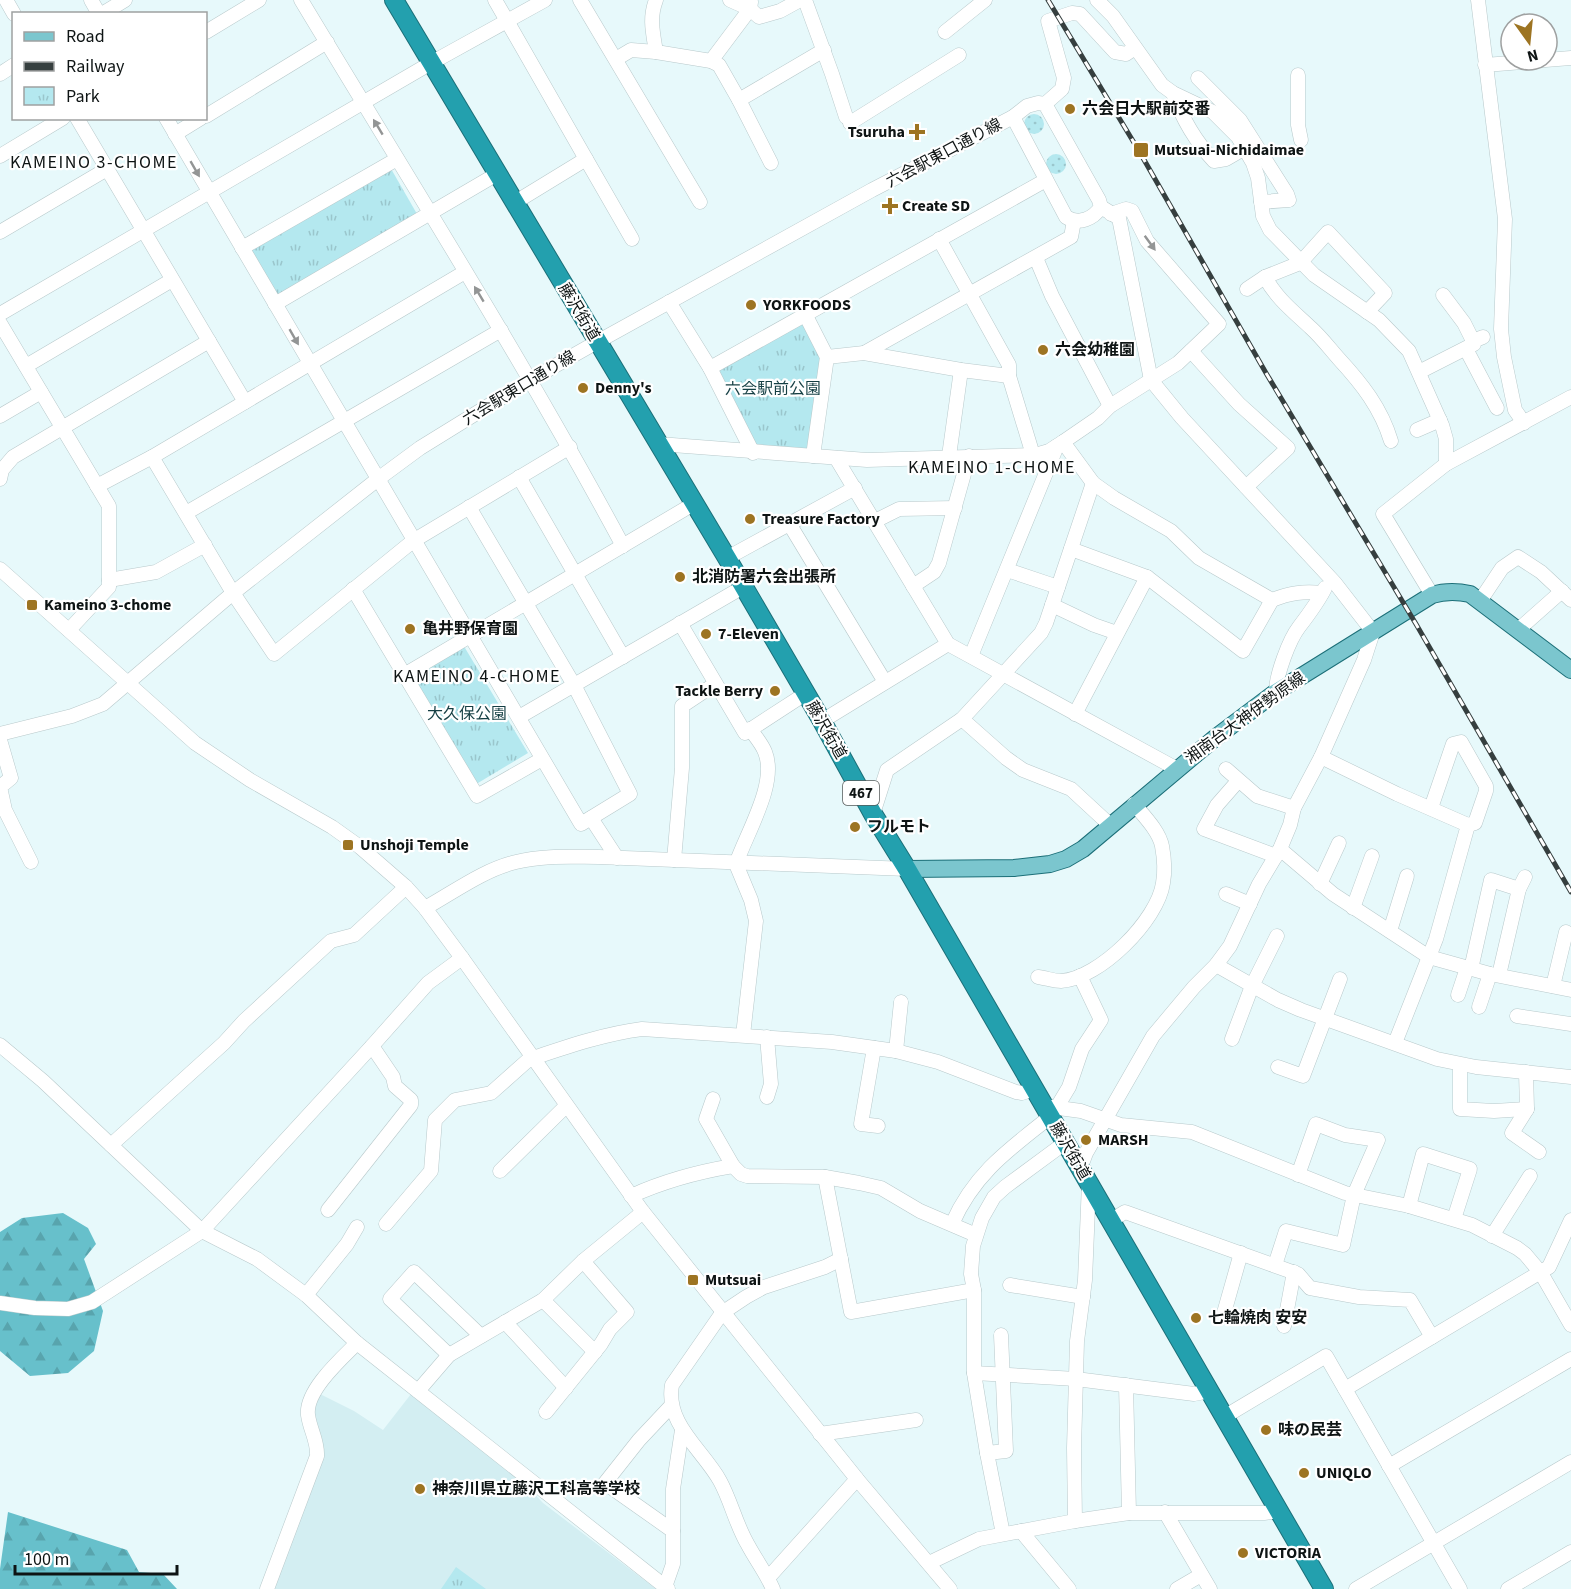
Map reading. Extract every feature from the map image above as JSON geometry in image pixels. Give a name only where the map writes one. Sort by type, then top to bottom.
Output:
[{"type":"highway","name":"藤沢街道","points":[[394,0],[728,558],[873,814],[1034,1089],[1050,1110],[1110,1221],[1324,1589]]},
{"type":"main road","name":"湘南台大神伊勢原線","points":[[907,869],[1014,868],[1050,864],[1066,859],[1083,849],[1177,769],[1276,692],[1432,595],[1442,592],[1470,594],[1571,669]]},
{"type":"street","points":[[104,12],[125,0]]},
{"type":"street","points":[[207,31],[259,0]]},
{"type":"street","points":[[302,0],[570,447],[623,546]]},
{"type":"street","points":[[495,0],[632,239]]},
{"type":"street","points":[[0,314],[431,63],[545,0]]},
{"type":"street","points":[[580,0],[700,202]]},
{"type":"street","points":[[656,0],[651,22],[657,52]]},
{"type":"street","points":[[730,0],[751,4],[759,17],[780,11],[800,0]]},
{"type":"street","points":[[805,0],[848,120],[959,55]]},
{"type":"street","points":[[945,32],[985,0]]},
{"type":"street","points":[[1096,0],[1113,16],[1162,85],[1173,93],[1213,112],[1238,137],[1253,163],[1258,178],[1265,224],[1300,263],[1332,289],[1367,312],[1397,337],[1409,351],[1440,420],[1446,439],[1446,464]]},
{"type":"street","points":[[1478,0],[1505,219],[1501,319],[1503,348],[1515,410],[1524,423]]},
{"type":"street","points":[[711,61],[751,4]]},
{"type":"street","points":[[1075,1521],[1074,1448],[1077,1341],[1083,1297],[1086,1153],[1153,1036],[1194,987],[1216,966],[1230,945],[1278,852],[1290,825],[1294,808],[1321,757],[1364,660],[1373,632],[1329,578],[1182,418],[1151,380],[1119,218],[1106,210],[1045,104],[1062,89],[1064,78],[1048,21],[1072,12],[1080,14],[1115,52],[1126,54],[1135,48]]},
{"type":"street","points":[[207,115],[327,42]]},
{"type":"street","points":[[616,59],[632,50],[711,61],[719,65],[771,163]]},
{"type":"street","points":[[739,100],[824,50]]},
{"type":"street","points":[[1485,65],[1571,58]]},
{"type":"street","points":[[1298,75],[1298,125],[1301,140]]},
{"type":"street","points":[[1198,78],[1240,120],[1289,200],[1261,202]]},
{"type":"street","points":[[1173,93],[1180,112],[1202,149],[1214,161],[1226,159],[1245,148]]},
{"type":"street","name":"六会駅東口通り線","points":[[0,734],[72,716],[103,704],[233,593],[378,478],[420,448],[530,380],[872,190],[1013,117],[1027,106],[1045,104]]},
{"type":"street","points":[[659,444],[867,460],[1033,455],[1049,451],[1060,444],[1110,406],[1178,363],[1191,351],[1219,324],[1147,241],[1132,211],[1106,210],[1081,222],[1074,222],[1066,217],[1013,117]]},
{"type":"street","points":[[0,156],[60,120]]},
{"type":"street","points":[[78,120],[245,402]]},
{"type":"street","points":[[167,120],[581,824],[630,794],[574,685],[469,507]]},
{"type":"street","points":[[175,134],[198,120]]},
{"type":"street","points":[[242,248],[397,159]]},
{"type":"street","points":[[514,203],[586,159]]},
{"type":"street","points":[[0,232],[106,169]]},
{"type":"street","points":[[275,304],[497,174]]},
{"type":"street","points":[[710,368],[1046,180]]},
{"type":"street","points":[[864,353],[1071,237],[1074,222]]},
{"type":"street","points":[[1247,289],[1265,277],[1300,263],[1328,232],[1384,293],[1367,312]]},
{"type":"street","points":[[939,239],[1009,365],[1009,376],[1033,455]]},
{"type":"street","points":[[1036,258],[1052,296],[1110,406]]},
{"type":"street","points":[[96,486],[152,457],[465,272]]},
{"type":"street","points":[[1265,277],[1270,288],[1280,299],[1327,343],[1356,377],[1378,407],[1391,441]]},
{"type":"street","points":[[26,366],[172,280]]},
{"type":"street","points":[[1443,295],[1464,323],[1474,342],[1497,408]]},
{"type":"street","points":[[669,302],[710,368],[753,453]]},
{"type":"street","points":[[806,316],[826,357],[813,456]]},
{"type":"street","points":[[0,323],[109,506],[109,587],[69,630]]},
{"type":"street","points":[[186,513],[345,423],[501,330]]},
{"type":"street","points":[[0,479],[2,470],[13,457],[209,341]]},
{"type":"street","points":[[1419,372],[1474,342]]},
{"type":"street","points":[[1191,351],[1239,404],[1288,448],[1246,487]]},
{"type":"street","points":[[826,357],[864,353],[1009,376]]},
{"type":"street","points":[[949,456],[961,370]]},
{"type":"street","points":[[0,416],[41,392]]},
{"type":"street","points":[[1432,595],[1383,514],[1446,464],[1571,397]]},
{"type":"street","points":[[1417,430],[1440,420]]},
{"type":"street","points":[[1060,444],[1093,483],[1171,531],[1199,558],[1272,600]]},
{"type":"street","points":[[971,656],[1060,444]]},
{"type":"street","points":[[152,457],[233,593],[274,654],[413,541],[570,447]]},
{"type":"street","points":[[913,585],[934,572],[939,563],[969,456]]},
{"type":"street","points":[[836,458],[948,644],[1177,769]]},
{"type":"street","points":[[519,477],[623,657]]},
{"type":"street","points":[[873,814],[887,770],[962,720],[1041,633],[1093,483]]},
{"type":"street","points":[[728,558],[855,488]]},
{"type":"street","points":[[404,675],[695,503]]},
{"type":"street","points":[[875,521],[899,509],[955,508]]},
{"type":"street","points":[[790,525],[885,682]]},
{"type":"street","points":[[109,580],[156,572],[205,545]]},
{"type":"street","points":[[1071,549],[1147,577],[1243,651],[1272,600],[1296,592],[1322,593]]},
{"type":"street","points":[[1480,601],[1502,568],[1518,556],[1541,572],[1566,595],[1518,630]]},
{"type":"street","points":[[0,569],[195,743],[250,780],[332,827],[406,887],[425,908],[462,958],[643,1212],[820,1434],[950,1589]]},
{"type":"street","points":[[1007,570],[1058,587]]},
{"type":"street","points":[[1075,714],[1147,577]]},
{"type":"street","points":[[1276,692],[1281,667],[1298,628],[1312,611],[1329,578]]},
{"type":"street","points":[[519,717],[743,587]]},
{"type":"street","points":[[353,590],[477,796],[542,759]]},
{"type":"street","points":[[1052,605],[1094,625],[1118,633]]},
{"type":"street","points":[[680,623],[745,733],[805,694]]},
{"type":"street","points":[[822,721],[948,644]]},
{"type":"street","points":[[674,860],[682,768],[682,706],[715,684]]},
{"type":"street","points":[[962,720],[1023,770],[1071,789],[1110,825]]},
{"type":"street","points":[[743,1035],[756,921],[751,900],[736,864],[762,800],[767,780],[768,762],[765,752],[750,729]]},
{"type":"street","points":[[0,740],[11,778],[0,787],[5,810],[31,862]]},
{"type":"street","points":[[1321,757],[1397,794],[1468,825],[1475,823],[1486,791],[1484,783],[1461,742],[1453,744],[1431,808]]},
{"type":"street","points":[[1226,769],[1257,796],[1294,808]]},
{"type":"street","points":[[1238,781],[1217,805],[1204,829],[1278,852],[1353,908],[1429,957],[1469,969],[1571,990]]},
{"type":"street","points":[[1038,977],[1059,981],[1080,976],[1096,968],[1122,949],[1142,925],[1160,893],[1164,867],[1160,840],[1134,804]]},
{"type":"street","points":[[591,818],[617,858]]},
{"type":"street","points":[[1395,1043],[1436,939],[1468,825]]},
{"type":"street","points":[[1320,884],[1339,843]]},
{"type":"street","points":[[1353,908],[1372,856]]},
{"type":"street","points":[[425,908],[476,879],[515,862],[549,857],[907,869]]},
{"type":"street","points":[[1390,931],[1407,876]]},
{"type":"street","points":[[1458,995],[1469,969],[1491,880],[1522,883],[1494,974],[1479,1007]]},
{"type":"street","points":[[111,1145],[224,1043],[244,1021],[331,940],[354,935],[406,887]]},
{"type":"street","points":[[1226,894],[1250,904]]},
{"type":"street","points":[[1553,986],[1566,932]]},
{"type":"street","points":[[1232,1039],[1252,986],[1277,936]]},
{"type":"street","points":[[0,1303],[35,1308],[68,1309],[92,1302],[202,1231],[428,983],[462,958]]},
{"type":"street","points":[[1216,966],[1278,1000],[1437,1059],[1460,1065],[1571,1077]]},
{"type":"street","points":[[952,1224],[964,1199],[977,1180],[1050,1110],[1069,1087],[1082,1049],[1101,1020],[1080,976]]},
{"type":"street","points":[[1278,1067],[1303,1076],[1340,979]]},
{"type":"street","points":[[896,1051],[902,1002]]},
{"type":"street","points":[[1518,1016],[1537,1024],[1571,1024]]},
{"type":"street","points":[[386,1224],[431,1171],[435,1120],[455,1100],[490,1093],[533,1058],[623,1031],[642,1029],[743,1035],[832,1042],[896,1051],[938,1062],[1016,1092],[1022,1093],[1034,1089]]},
{"type":"street","points":[[767,1037],[771,1084],[767,1097]]},
{"type":"street","points":[[0,1045],[43,1081],[202,1231],[257,1259],[306,1295],[357,1343],[668,1588]]},
{"type":"street","points":[[327,1210],[411,1105],[411,1100],[395,1086],[393,1077],[372,1046]]},
{"type":"street","points":[[874,1048],[861,1124],[878,1126]]},
{"type":"street","points":[[1460,1065],[1460,1109],[1494,1111],[1527,1109]]},
{"type":"street","points":[[1526,1072],[1527,1109],[1512,1133],[1539,1152]]},
{"type":"street","points":[[713,1100],[706,1119],[733,1166],[741,1174],[825,1178],[881,1188],[920,1211],[976,1235]]},
{"type":"street","points":[[500,1171],[566,1106]]},
{"type":"street","points":[[1050,1110],[1081,1111],[1104,1121],[1121,1125],[1192,1132],[1354,1195],[1409,1206],[1454,1219],[1517,1248],[1541,1273],[1571,1325]]},
{"type":"street","points":[[1275,1265],[1286,1231],[1343,1245],[1354,1195],[1378,1140],[1345,1135],[1316,1124],[1298,1175]]},
{"type":"street","points":[[1003,1534],[974,1373],[972,1262],[976,1235],[982,1218],[994,1197],[1005,1186],[1066,1142]]},
{"type":"street","points":[[1409,1206],[1423,1154],[1440,1158],[1470,1169],[1454,1219]]},
{"type":"street","points":[[631,1196],[662,1182],[700,1171],[733,1166]]},
{"type":"street","points":[[1492,1236],[1530,1176]]},
{"type":"street","points":[[825,1178],[851,1312],[974,1290]]},
{"type":"street","points":[[418,1391],[449,1355],[543,1300],[583,1261],[643,1212]]},
{"type":"street","points":[[1110,1221],[1125,1212],[1294,1272],[1311,1288],[1359,1297],[1410,1300],[1432,1337]]},
{"type":"street","points":[[306,1295],[339,1256],[357,1227]]},
{"type":"street","points":[[1344,1389],[1541,1273],[1549,1267],[1570,1227]]},
{"type":"street","points":[[1229,1308],[1241,1253]]},
{"type":"street","points":[[841,1259],[825,1267],[764,1287],[722,1313],[672,1385],[670,1395],[671,1406],[682,1430],[703,1455],[719,1480],[748,1545],[771,1583],[857,1479]]},
{"type":"street","points":[[546,1412],[595,1352],[610,1329],[627,1312],[583,1261]]},
{"type":"street","points":[[449,1355],[390,1299],[414,1272],[481,1336]]},
{"type":"street","points":[[1284,1326],[1294,1272]]},
{"type":"street","points":[[1010,1285],[1083,1297]]},
{"type":"street","points":[[543,1300],[595,1352]]},
{"type":"street","points":[[505,1322],[566,1388]]},
{"type":"street","points":[[987,1453],[1006,1450],[1001,1335]]},
{"type":"street","points":[[267,1589],[317,1456],[318,1447],[308,1416],[311,1399],[333,1368],[357,1343]]},
{"type":"street","points":[[1224,1417],[1326,1356],[1460,1589]]},
{"type":"street","points":[[1389,1466],[1571,1359]]},
{"type":"street","points":[[974,1373],[1076,1379],[1194,1394],[1210,1391]]},
{"type":"street","points":[[1126,1385],[1129,1513]]},
{"type":"street","points":[[671,1406],[639,1440],[605,1483],[673,1532]]},
{"type":"street","points":[[820,1434],[916,1420]]},
{"type":"street","points":[[668,1588],[666,1584],[673,1564],[673,1489],[682,1430]]},
{"type":"street","points":[[1356,1589],[1571,1462]]},
{"type":"street","points":[[929,1563],[960,1546],[979,1539],[1075,1521],[1129,1513],[1279,1511]]},
{"type":"street","points":[[1165,1512],[1210,1589]]},
{"type":"street","points":[[1021,1531],[1069,1589]]},
{"type":"street","points":[[1508,1589],[1571,1552]]},
{"type":"street","points":[[1177,1589],[1202,1575]]},
{"type":"shaded area","name":"神奈川県立藤沢工科高等学校","points":[[318,1393],[354,1411],[383,1430],[411,1394],[525,1484],[543,1503],[656,1589],[272,1589],[315,1473],[312,1411]]},
{"type":"green space","points":[[1034,114],[1041,117],[1044,124],[1041,131],[1034,134],[1027,131],[1024,124],[1027,117]]},
{"type":"green space","points":[[1056,154],[1063,157],[1066,164],[1063,171],[1056,174],[1049,171],[1046,164],[1049,157]]},
{"type":"green space","points":[[390,167],[417,214],[273,299],[246,253]]},
{"type":"green space","name":"六会駅前公園","points":[[803,323],[821,358],[808,450],[756,447],[712,372]]},
{"type":"green space","name":"大久保公園","points":[[462,643],[528,753],[473,786],[406,675]]},
{"type":"green space","points":[[63,1213],[88,1228],[96,1244],[84,1259],[103,1311],[94,1351],[68,1373],[30,1376],[0,1351],[0,1232],[22,1218]]},
{"type":"green space","points":[[8,1512],[127,1550],[139,1572],[163,1574],[177,1589],[0,1589],[0,1569]]},
{"type":"green space","points":[[456,1567],[486,1589],[441,1589]]},
{"type":"railway","points":[[1048,0],[1139,151],[1266,373],[1416,624],[1571,892]]},
{"type":"place","name":"六会日大駅前交番","points":[[1070,109]]},
{"type":"place","name":"Tsuruha","points":[[917,132]]},
{"type":"place","name":"Mutsuai-Nichidaimae","points":[[1141,150]]},
{"type":"place","name":"Create SD","points":[[890,206]]},
{"type":"place","name":"YORKFOODS","points":[[751,305]]},
{"type":"place","name":"六会幼稚園","points":[[1043,350]]},
{"type":"place","name":"Denny's","points":[[583,388]]},
{"type":"place","name":"Treasure Factory","points":[[750,519]]},
{"type":"place","name":"北消防署六会出張所","points":[[680,577]]},
{"type":"place","name":"Kameino 3-chome","points":[[32,605]]},
{"type":"place","name":"亀井野保育園","points":[[410,629]]},
{"type":"place","name":"7-Eleven","points":[[706,634]]},
{"type":"place","name":"Tackle Berry","points":[[775,691]]},
{"type":"place","name":"フルモト","points":[[855,827]]},
{"type":"place","name":"Unshoji Temple","points":[[348,845]]},
{"type":"place","name":"MARSH","points":[[1086,1140]]},
{"type":"place","name":"Mutsuai","points":[[693,1280]]},
{"type":"place","name":"七輪焼肉 安安","points":[[1196,1318]]},
{"type":"place","name":"味の民芸","points":[[1266,1430]]},
{"type":"place","name":"UNIQLO","points":[[1304,1473]]},
{"type":"place","name":"神奈川県立藤沢工科高等学校","points":[[420,1489]]},
{"type":"place","name":"VICTORIA","points":[[1243,1553]]},
{"type":"district","name":"KAMEINO 3-CHOME","points":[[94,162]]},
{"type":"district","name":"KAMEINO 1-CHOME","points":[[992,467]]},
{"type":"district","name":"KAMEINO 4-CHOME","points":[[477,676]]}]
